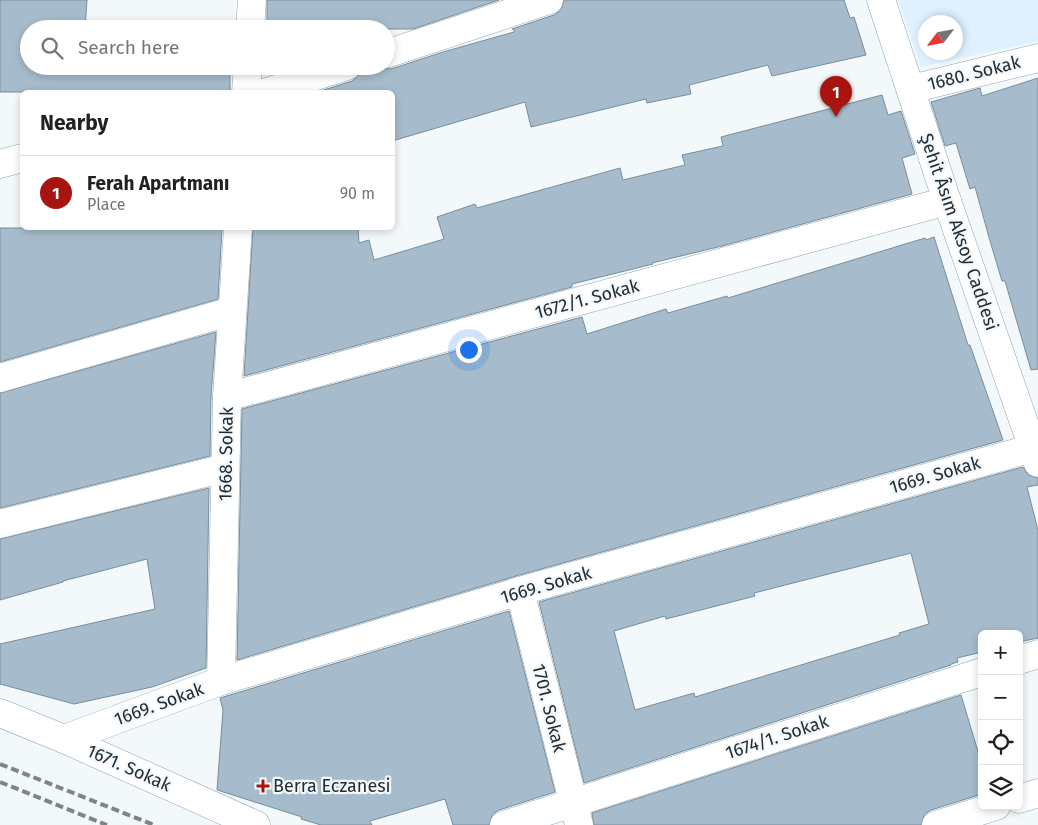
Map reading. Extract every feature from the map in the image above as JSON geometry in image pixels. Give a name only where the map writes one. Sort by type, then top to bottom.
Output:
[{"type":"street","points":[[251,20],[252,0]]},
{"type":"street","points":[[395,51],[550,0]]},
{"type":"street","name":"Şehit Âsım Aksoy Caddesi","points":[[880,0],[1035,455]]},
{"type":"street","name":"1680. Sokak","points":[[911,89],[1038,58]]},
{"type":"street","points":[[246,90],[247,75]]},
{"type":"street","points":[[273,90],[319,75]]},
{"type":"street","points":[[0,164],[20,159]]},
{"type":"street","name":"1672/1. Sokak","points":[[227,397],[947,201]]},
{"type":"street","name":"1668. Sokak","points":[[221,681],[227,397],[238,230]]},
{"type":"street","points":[[0,378],[232,311]]},
{"type":"street","name":"1669. Sokak","points":[[64,739],[221,681],[520,592],[1035,455]]},
{"type":"street","points":[[0,524],[225,468]]},
{"type":"street","name":"1701. Sokak","points":[[520,592],[576,814]]},
{"type":"street","points":[[1023,659],[1038,654]]},
{"type":"street","name":"1674/1. Sokak","points":[[504,825],[576,814],[978,673]]},
{"type":"street","name":"1671. Sokak","points":[[0,713],[64,739],[256,825]]},
{"type":"street","points":[[1023,798],[1038,793]]},
{"type":"street","points":[[936,825],[983,810]]},
{"type":"shaded area","points":[[898,0],[1038,0],[1038,41],[963,58],[963,15],[918,15],[918,58]]},
{"type":"shaded area","points":[[919,60],[952,60],[921,67]]},
{"type":"building","points":[[0,0],[87,0],[86,20],[20,20],[20,75],[230,75],[230,90],[20,90],[20,92],[0,92]]},
{"type":"building","points":[[267,0],[499,0],[413,29],[395,29],[395,20],[267,20]]},
{"type":"building","points":[[564,0],[844,0],[850,18],[854,17],[866,55],[772,76],[768,65],[689,85],[691,94],[647,103],[646,99],[531,127],[525,102],[395,140],[395,90],[324,90],[352,81],[359,75],[395,75],[395,68],[514,32],[514,29],[512,29],[554,15],[561,10]]},
{"type":"building","points":[[1038,78],[1038,369],[1031,370],[1005,281],[1002,281],[975,187],[970,189],[956,143],[945,146],[931,102],[980,88],[982,96]]},
{"type":"building","points":[[882,95],[888,115],[901,111],[915,154],[902,158],[912,194],[722,246],[572,284],[572,287],[244,376],[253,230],[358,230],[359,243],[369,240],[374,260],[444,239],[437,217],[475,204],[477,208],[620,168],[623,180],[685,165],[682,155],[723,146],[721,137]]},
{"type":"building","points":[[0,228],[20,228],[20,230],[222,230],[218,299],[0,362]]},
{"type":"building","points":[[934,237],[968,345],[970,345],[1003,440],[516,576],[237,660],[242,409],[582,317],[587,334],[666,309],[668,313],[727,296],[728,298],[925,238],[926,240]]},
{"type":"building","points":[[216,332],[211,396],[210,456],[0,508],[0,393]]},
{"type":"building","points":[[1023,467],[1028,475],[1038,478],[1038,485],[1027,487],[1038,530],[1038,638],[1023,641],[1023,630],[978,630],[978,653],[957,658],[958,662],[951,665],[584,783],[539,602]],"holes":[[[911,553],[929,624],[899,633],[900,635],[695,697],[694,693],[635,710],[614,631],[665,616],[666,619],[755,596],[754,593]]]},
{"type":"building","points":[[209,488],[206,668],[152,687],[74,704],[0,684],[0,644],[155,609],[147,559],[0,600],[0,539]]},
{"type":"building","points":[[509,611],[555,792],[499,810],[492,815],[489,825],[453,825],[445,799],[370,821],[372,825],[321,825],[301,819],[302,817],[217,790],[223,710],[220,698]]},
{"type":"building","points":[[961,695],[978,752],[978,795],[931,810],[924,815],[921,825],[594,825],[592,813]]},
{"type":"railway","points":[[0,764],[154,825]]},
{"type":"railway","points":[[0,782],[107,825]]},
{"type":"place","name":"Ferah Apartmanı","points":[[836,117]]},
{"type":"place","name":"Berra Eczanesi","points":[[263,786]]}]
